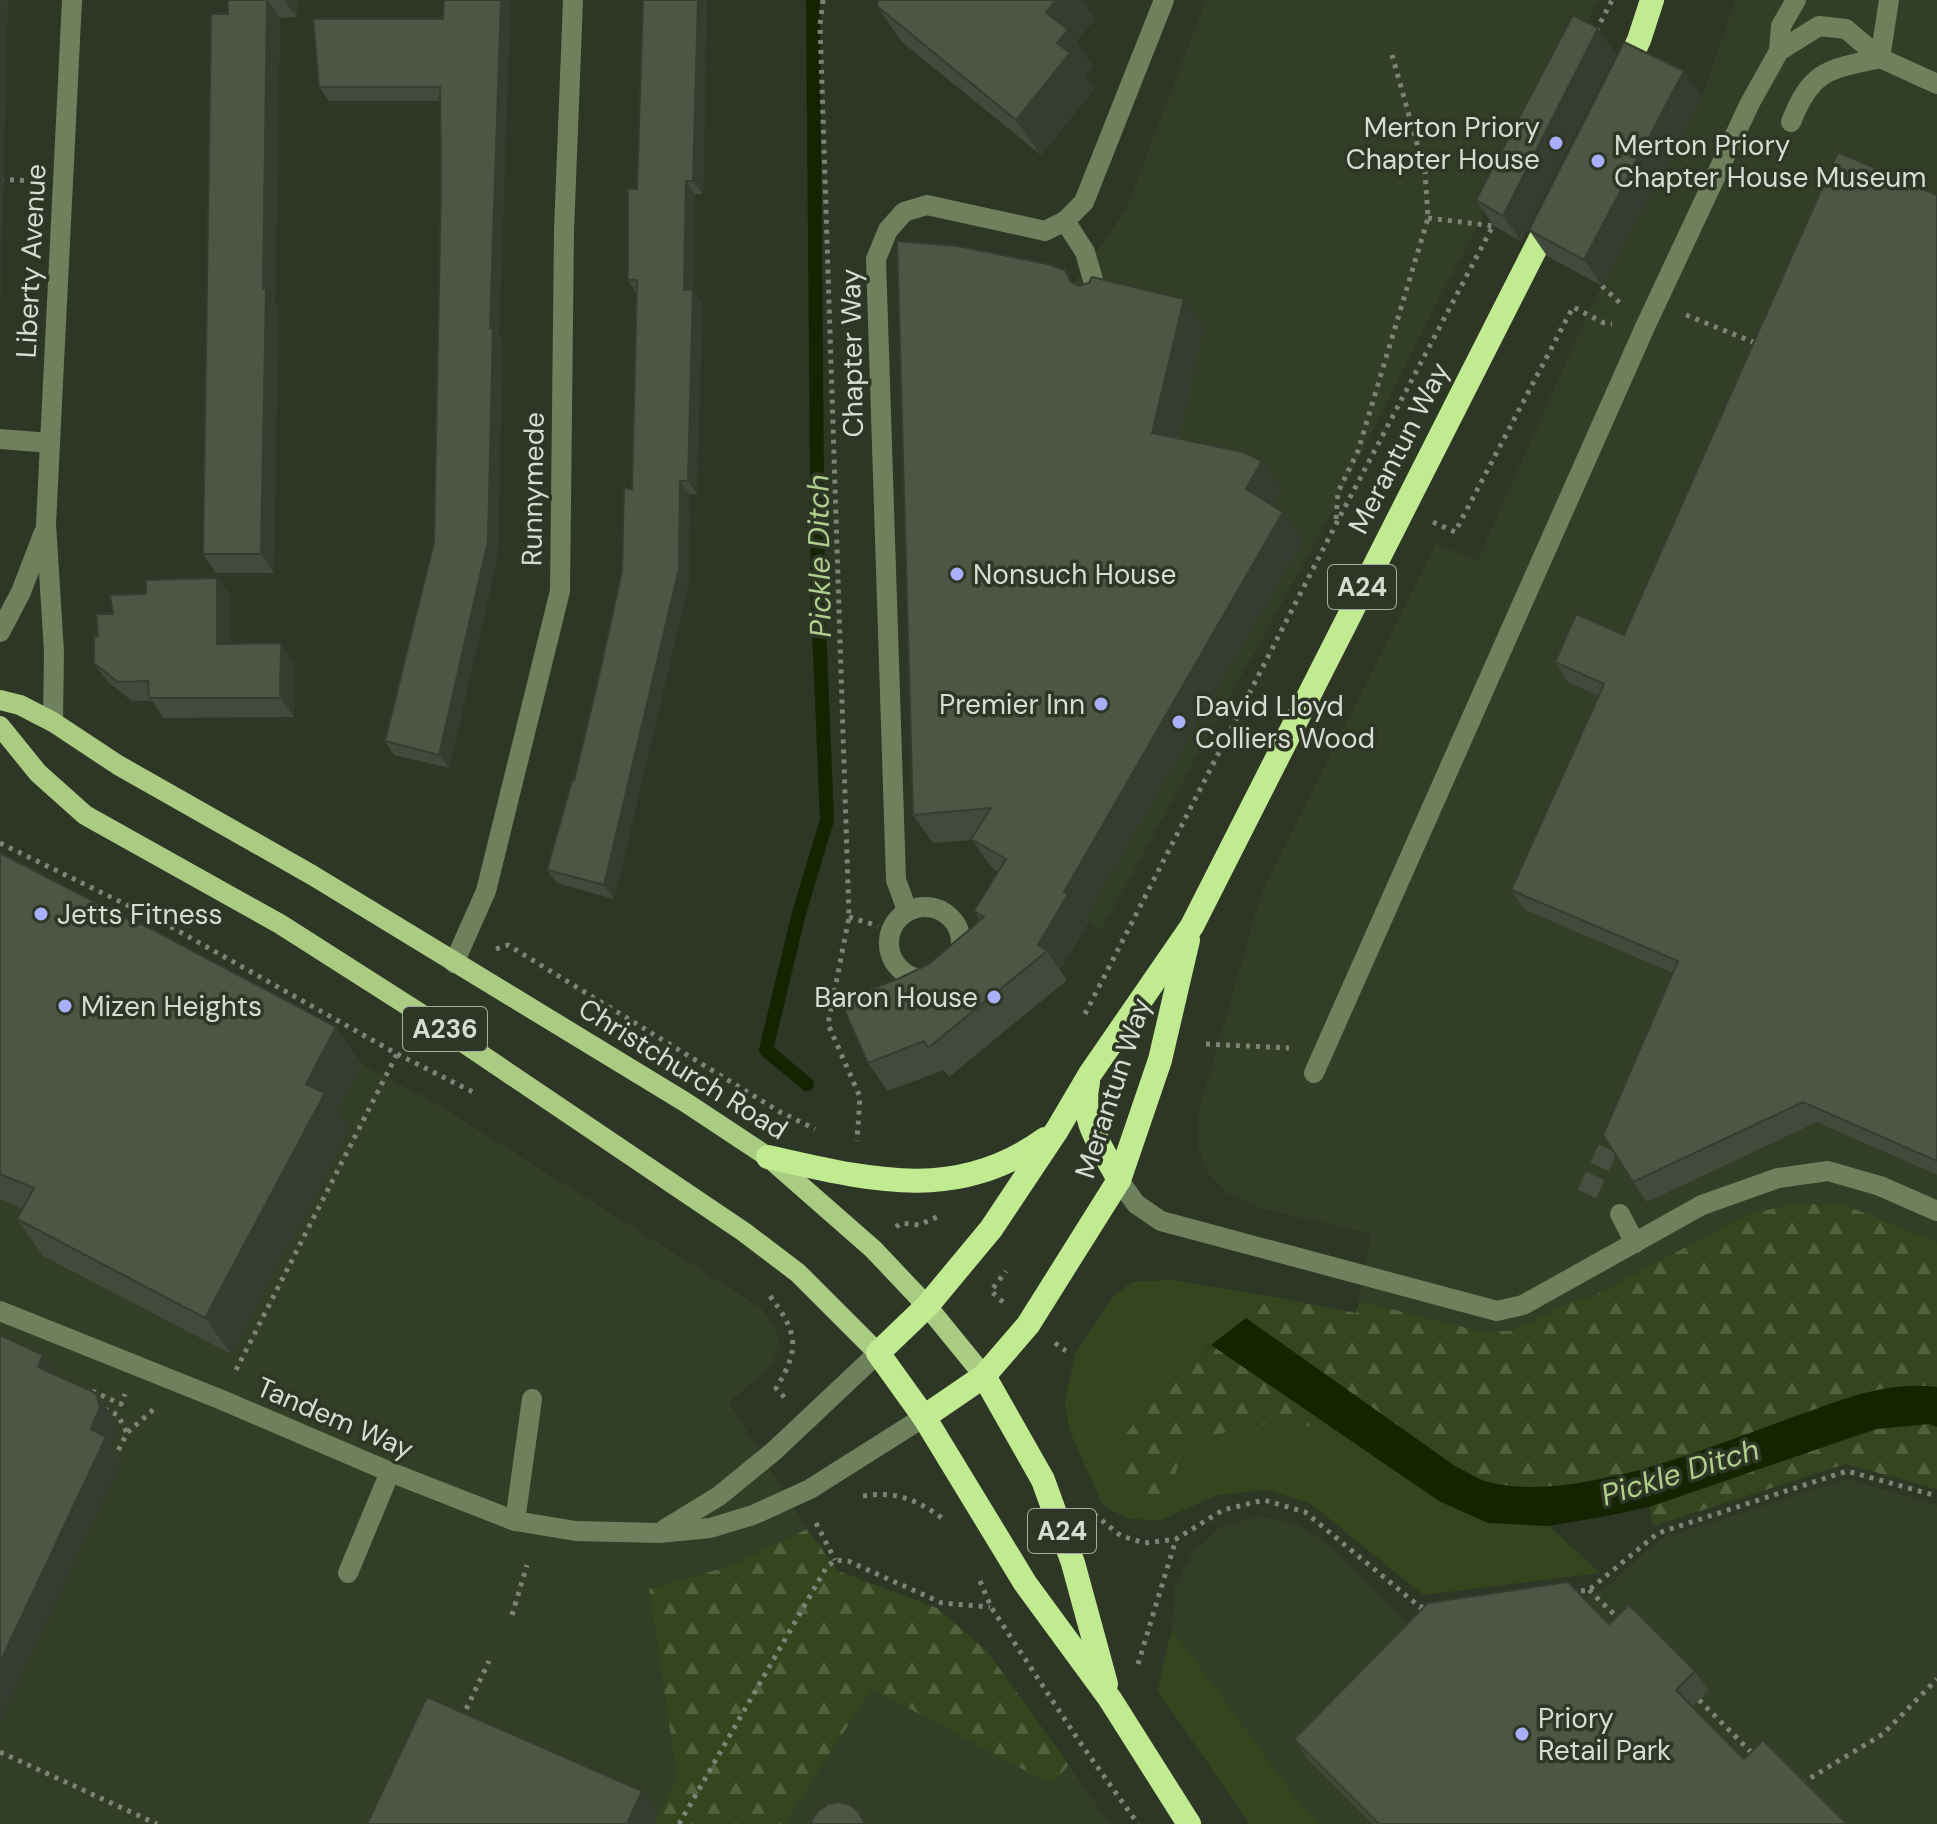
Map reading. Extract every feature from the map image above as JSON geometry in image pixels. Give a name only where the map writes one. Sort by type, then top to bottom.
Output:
[{"type":"highway","points":[[1634,51],[1652,0]]},
{"type":"highway","points":[[1609,101],[1634,51],[1667,0]]},
{"type":"highway","name":"Merantun Way","points":[[927,1306],[991,1229],[1090,1074],[1192,926],[1562,195]]},
{"type":"highway","name":"Merantun Way","points":[[924,1417],[984,1376],[1028,1325],[1119,1180],[1160,1060],[1192,926]]},
{"type":"highway","points":[[1090,1074],[1084,1100],[1089,1125],[1119,1180]]},
{"type":"highway","points":[[768,1157],[826,1170],[906,1182],[934,1181],[981,1172],[1020,1157],[1057,1130]]},
{"type":"highway","name":"A24","points":[[878,1353],[927,1306]]},
{"type":"highway","name":"Christchurch Road","points":[[878,1353],[924,1417],[1025,1583],[1110,1699],[1189,1824]]},
{"type":"highway","name":"Christchurch Road","points":[[984,1376],[1043,1480],[1073,1563],[1110,1699]]},
{"type":"main road","name":"Christchurch Road","points":[[0,700],[20,705],[53,722],[118,765],[312,875],[685,1102],[768,1157],[873,1249],[927,1306],[984,1376]]},
{"type":"main road","name":"Christchurch Road","points":[[0,726],[38,773],[85,815],[280,924],[408,1005],[719,1215],[798,1273],[878,1353]]},
{"type":"street","name":"Liberty Avenue","points":[[53,722],[54,652],[46,524],[72,0]]},
{"type":"street","name":"Runnymede","points":[[454,963],[486,891],[560,591],[564,231],[573,0]]},
{"type":"street","points":[[1100,302],[1085,252],[1065,221],[1084,202],[1164,0]]},
{"type":"street","points":[[1314,1073],[1645,327],[1750,103],[1779,51],[1781,26],[1796,0]]},
{"type":"street","points":[[1880,58],[1889,0]]},
{"type":"street","points":[[1779,51],[1819,26],[1846,29],[1880,58],[1937,84]]},
{"type":"street","points":[[1791,122],[1800,99],[1819,75],[1880,58]]},
{"type":"street","name":"Chapter Way","points":[[907,910],[896,880],[876,259],[888,230],[904,212],[927,205],[1045,231],[1065,221]]},
{"type":"street","points":[[0,439],[50,443]]},
{"type":"street","name":"Liberty Avenue","points":[[0,632],[21,592],[46,524]]},
{"type":"street","points":[[932,906],[954,919],[962,943],[953,967],[930,979],[905,974],[889,955],[890,929],[907,910],[932,906]]},
{"type":"street","points":[[1119,1180],[1136,1204],[1161,1221],[1497,1311],[1523,1305],[1702,1205],[1778,1178],[1828,1171],[1880,1186],[1937,1211]]},
{"type":"street","points":[[1620,1214],[1635,1243]]},
{"type":"street","name":"Tandem Way","points":[[0,1311],[515,1521],[576,1531],[659,1533],[710,1528],[753,1515],[810,1489],[924,1417]]},
{"type":"street","points":[[659,1533],[719,1496],[774,1451],[878,1353]]},
{"type":"street","points":[[515,1521],[532,1399]]},
{"type":"street","points":[[348,1573],[390,1472]]},
{"type":"path","points":[[823,0],[820,25],[849,917],[828,1024],[860,1097],[857,1143]]},
{"type":"path","points":[[1591,41],[1612,0]]},
{"type":"path","points":[[1336,524],[1338,492],[1358,451],[1428,218],[1425,172],[1392,55]]},
{"type":"path","points":[[1081,1024],[1336,524],[1500,213]]},
{"type":"path","points":[[1428,218],[1494,226]]},
{"type":"path","points":[[1402,508],[1455,532],[1573,307],[1604,323],[1645,327]]},
{"type":"path","points":[[0,843],[166,924],[397,1054],[222,1400]]},
{"type":"path","points":[[849,917],[890,929]]},
{"type":"path","points":[[454,963],[508,945],[780,1112],[825,1134]]},
{"type":"path","points":[[1206,1044],[1273,1049]]},
{"type":"path","points":[[846,1140],[870,1146]]},
{"type":"path","points":[[901,1223],[919,1225],[936,1218]]},
{"type":"path","points":[[775,1303],[788,1319],[793,1341],[788,1368],[776,1388]]},
{"type":"path","points":[[78,1386],[121,1404],[127,1389]]},
{"type":"path","points":[[113,1461],[127,1433],[161,1403]]},
{"type":"path","points":[[103,1409],[118,1415],[127,1433]]},
{"type":"path","points":[[1558,1593],[1589,1590],[1658,1533],[1847,1471],[1937,1496]]},
{"type":"path","points":[[852,1498],[881,1493],[904,1496],[922,1504]]},
{"type":"path","points":[[1088,1503],[1094,1516],[1121,1536],[1145,1543],[1176,1539],[1223,1510],[1264,1500],[1305,1512],[1420,1607],[1436,1605]]},
{"type":"path","points":[[814,1518],[835,1560]]},
{"type":"path","points":[[1137,1667],[1176,1539]]},
{"type":"path","points":[[679,1824],[826,1568],[835,1560],[848,1561],[942,1603],[991,1607],[1138,1824]]},
{"type":"path","points":[[512,1615],[527,1565]]},
{"type":"path","points":[[1589,1590],[1622,1623]]},
{"type":"path","points":[[457,1729],[489,1661]]},
{"type":"path","points":[[1802,1784],[1883,1734],[1937,1679]]},
{"type":"path","points":[[1699,1700],[1757,1759]]},
{"type":"path","points":[[0,1752],[157,1824]]},
{"type":"shaded area","points":[[1206,0],[1599,0],[1444,289],[1326,523],[1101,930],[992,868],[999,856],[1067,293],[1125,211]]},
{"type":"shaded area","points":[[1735,0],[1937,0],[1937,1242],[1844,1205],[1793,1204],[1746,1215],[1586,1300],[1584,1296],[1512,1331],[1479,1331],[1359,1301],[1371,1234],[1259,1208],[1226,1192],[1208,1173],[1198,1148],[1199,1110],[1262,891],[1436,543],[1477,561],[1593,302],[1702,97]]},
{"type":"shaded area","points":[[0,857],[166,960],[435,1103],[760,1307],[775,1326],[781,1346],[768,1369],[729,1402],[807,1529],[730,1566],[649,1589],[677,1776],[654,1824],[0,1824]]},
{"type":"shaded area","name":"Priory Retail Park","points":[[1846,1479],[1937,1505],[1937,1824],[1318,1824],[1172,1629],[1175,1586],[1194,1550],[1222,1526],[1261,1516],[1298,1524],[1329,1545],[1425,1639],[1581,1601],[1611,1583],[1660,1539]]},
{"type":"shaded area","points":[[872,1689],[1051,1783],[1069,1765],[1110,1824],[784,1824]]},
{"type":"green space","points":[[1793,1204],[1844,1205],[1937,1242],[1937,1489],[1846,1464],[1653,1526],[1644,1470],[1555,1487],[1515,1487],[1485,1482],[1455,1466],[1338,1431],[1281,1422],[1233,1430],[1197,1442],[1180,1461],[1170,1489],[1157,1503],[1131,1499],[1113,1478],[1115,1456],[1128,1432],[1149,1406],[1203,1354],[1273,1297],[1356,1313],[1359,1301],[1479,1331],[1512,1331],[1584,1296],[1586,1300],[1746,1215]]},
{"type":"green space","points":[[1171,1280],[1273,1297],[1211,1345],[1152,1402],[1116,1450],[1170,1489],[1180,1461],[1197,1442],[1233,1430],[1281,1422],[1338,1431],[1439,1501],[1488,1523],[1549,1526],[1600,1573],[1423,1595],[1310,1503],[1267,1490],[1218,1495],[1161,1520],[1127,1519],[1102,1504],[1069,1429],[1065,1402],[1075,1354],[1113,1297],[1132,1282]]},
{"type":"green space","points":[[807,1529],[838,1571],[937,1608],[987,1651],[1069,1765],[1051,1784],[872,1689],[784,1824],[654,1824],[677,1776],[649,1589],[730,1566]]},
{"type":"green space","points":[[1172,1629],[1318,1824],[1250,1824],[1157,1690]]},
{"type":"water","points":[[1246,1318],[1455,1466],[1488,1482],[1525,1487],[1606,1478],[1692,1454],[1854,1396],[1903,1386],[1937,1387],[1937,1427],[1929,1424],[1876,1429],[1652,1506],[1612,1515],[1549,1526],[1488,1523],[1439,1501],[1211,1345]]},
{"type":"building","points":[[228,0],[267,0],[261,554],[203,554],[211,14],[228,14]]},
{"type":"building","points":[[444,0],[501,0],[490,328],[493,328],[488,541],[439,755],[385,741],[434,542],[440,87],[319,87],[313,19],[443,19]]},
{"type":"building","points":[[643,0],[698,0],[693,181],[686,181],[684,290],[693,290],[688,481],[680,481],[679,569],[604,885],[547,870],[574,781],[599,676],[622,571],[624,488],[632,489],[637,280],[628,280],[628,189],[637,189]]},
{"type":"building","points":[[878,0],[1056,0],[1046,12],[1068,30],[1057,43],[1070,53],[1016,120],[877,6]]},
{"type":"building","points":[[1573,15],[1598,28],[1503,216],[1476,200]]},
{"type":"building","points":[[1624,42],[1684,71],[1584,260],[1529,230]]},
{"type":"building","points":[[1838,152],[1937,195],[1937,1161],[1803,1102],[1633,1182],[1603,1135],[1678,961],[1511,890],[1604,684],[1555,662],[1576,614],[1624,635]]},
{"type":"building","points":[[897,241],[958,246],[1047,264],[1065,270],[1071,282],[1078,286],[1089,283],[1092,277],[1184,299],[1152,433],[1243,452],[1262,461],[1246,489],[1283,512],[1064,892],[1068,894],[1038,945],[1047,951],[928,1048],[924,1041],[868,1063],[840,1000],[929,964],[984,917],[974,911],[1006,859],[971,839],[991,808],[913,815]]},
{"type":"building","points":[[217,578],[217,644],[281,643],[280,698],[149,698],[148,681],[118,682],[94,663],[94,637],[98,636],[96,614],[113,614],[110,595],[146,594],[146,580]]},
{"type":"building","points":[[0,853],[336,1027],[306,1084],[325,1093],[205,1318],[17,1219],[34,1188],[0,1174]]},
{"type":"building","points":[[0,1335],[43,1355],[38,1367],[96,1393],[100,1407],[91,1429],[106,1437],[0,1662]]},
{"type":"building","name":"Priory Retail Park","points":[[1568,1582],[1609,1624],[1629,1605],[1695,1671],[1676,1690],[1744,1759],[1763,1740],[1847,1824],[1379,1824],[1294,1739],[1428,1603]]},
{"type":"building","points":[[427,1697],[642,1791],[627,1824],[367,1824]]},
{"type":"building","points":[[839,1802],[859,1812],[865,1824],[812,1824],[818,1811],[828,1804]]},
{"type":"waterway","name":"Pickle Ditch","points":[[807,1084],[766,1050],[799,913],[827,820],[818,604],[813,0]]},
{"type":"tunnel","points":[[1587,1194],[1620,1122]]},
{"type":"place","name":"Merton Priory Chapter House","points":[[1556,143]]},
{"type":"place","name":"Merton Priory Chapter House Museum","points":[[1598,161]]},
{"type":"place","name":"Nonsuch House","points":[[957,574]]},
{"type":"place","name":"Premier Inn","points":[[1101,704]]},
{"type":"place","name":"David Lloyd Colliers Wood","points":[[1179,722]]},
{"type":"place","name":"Jetts Fitness","points":[[41,914]]},
{"type":"place","name":"Baron House","points":[[994,997]]},
{"type":"place","name":"Mizen Heights","points":[[65,1006]]},
{"type":"place","name":"Priory Retail Park","points":[[1522,1734]]}]
